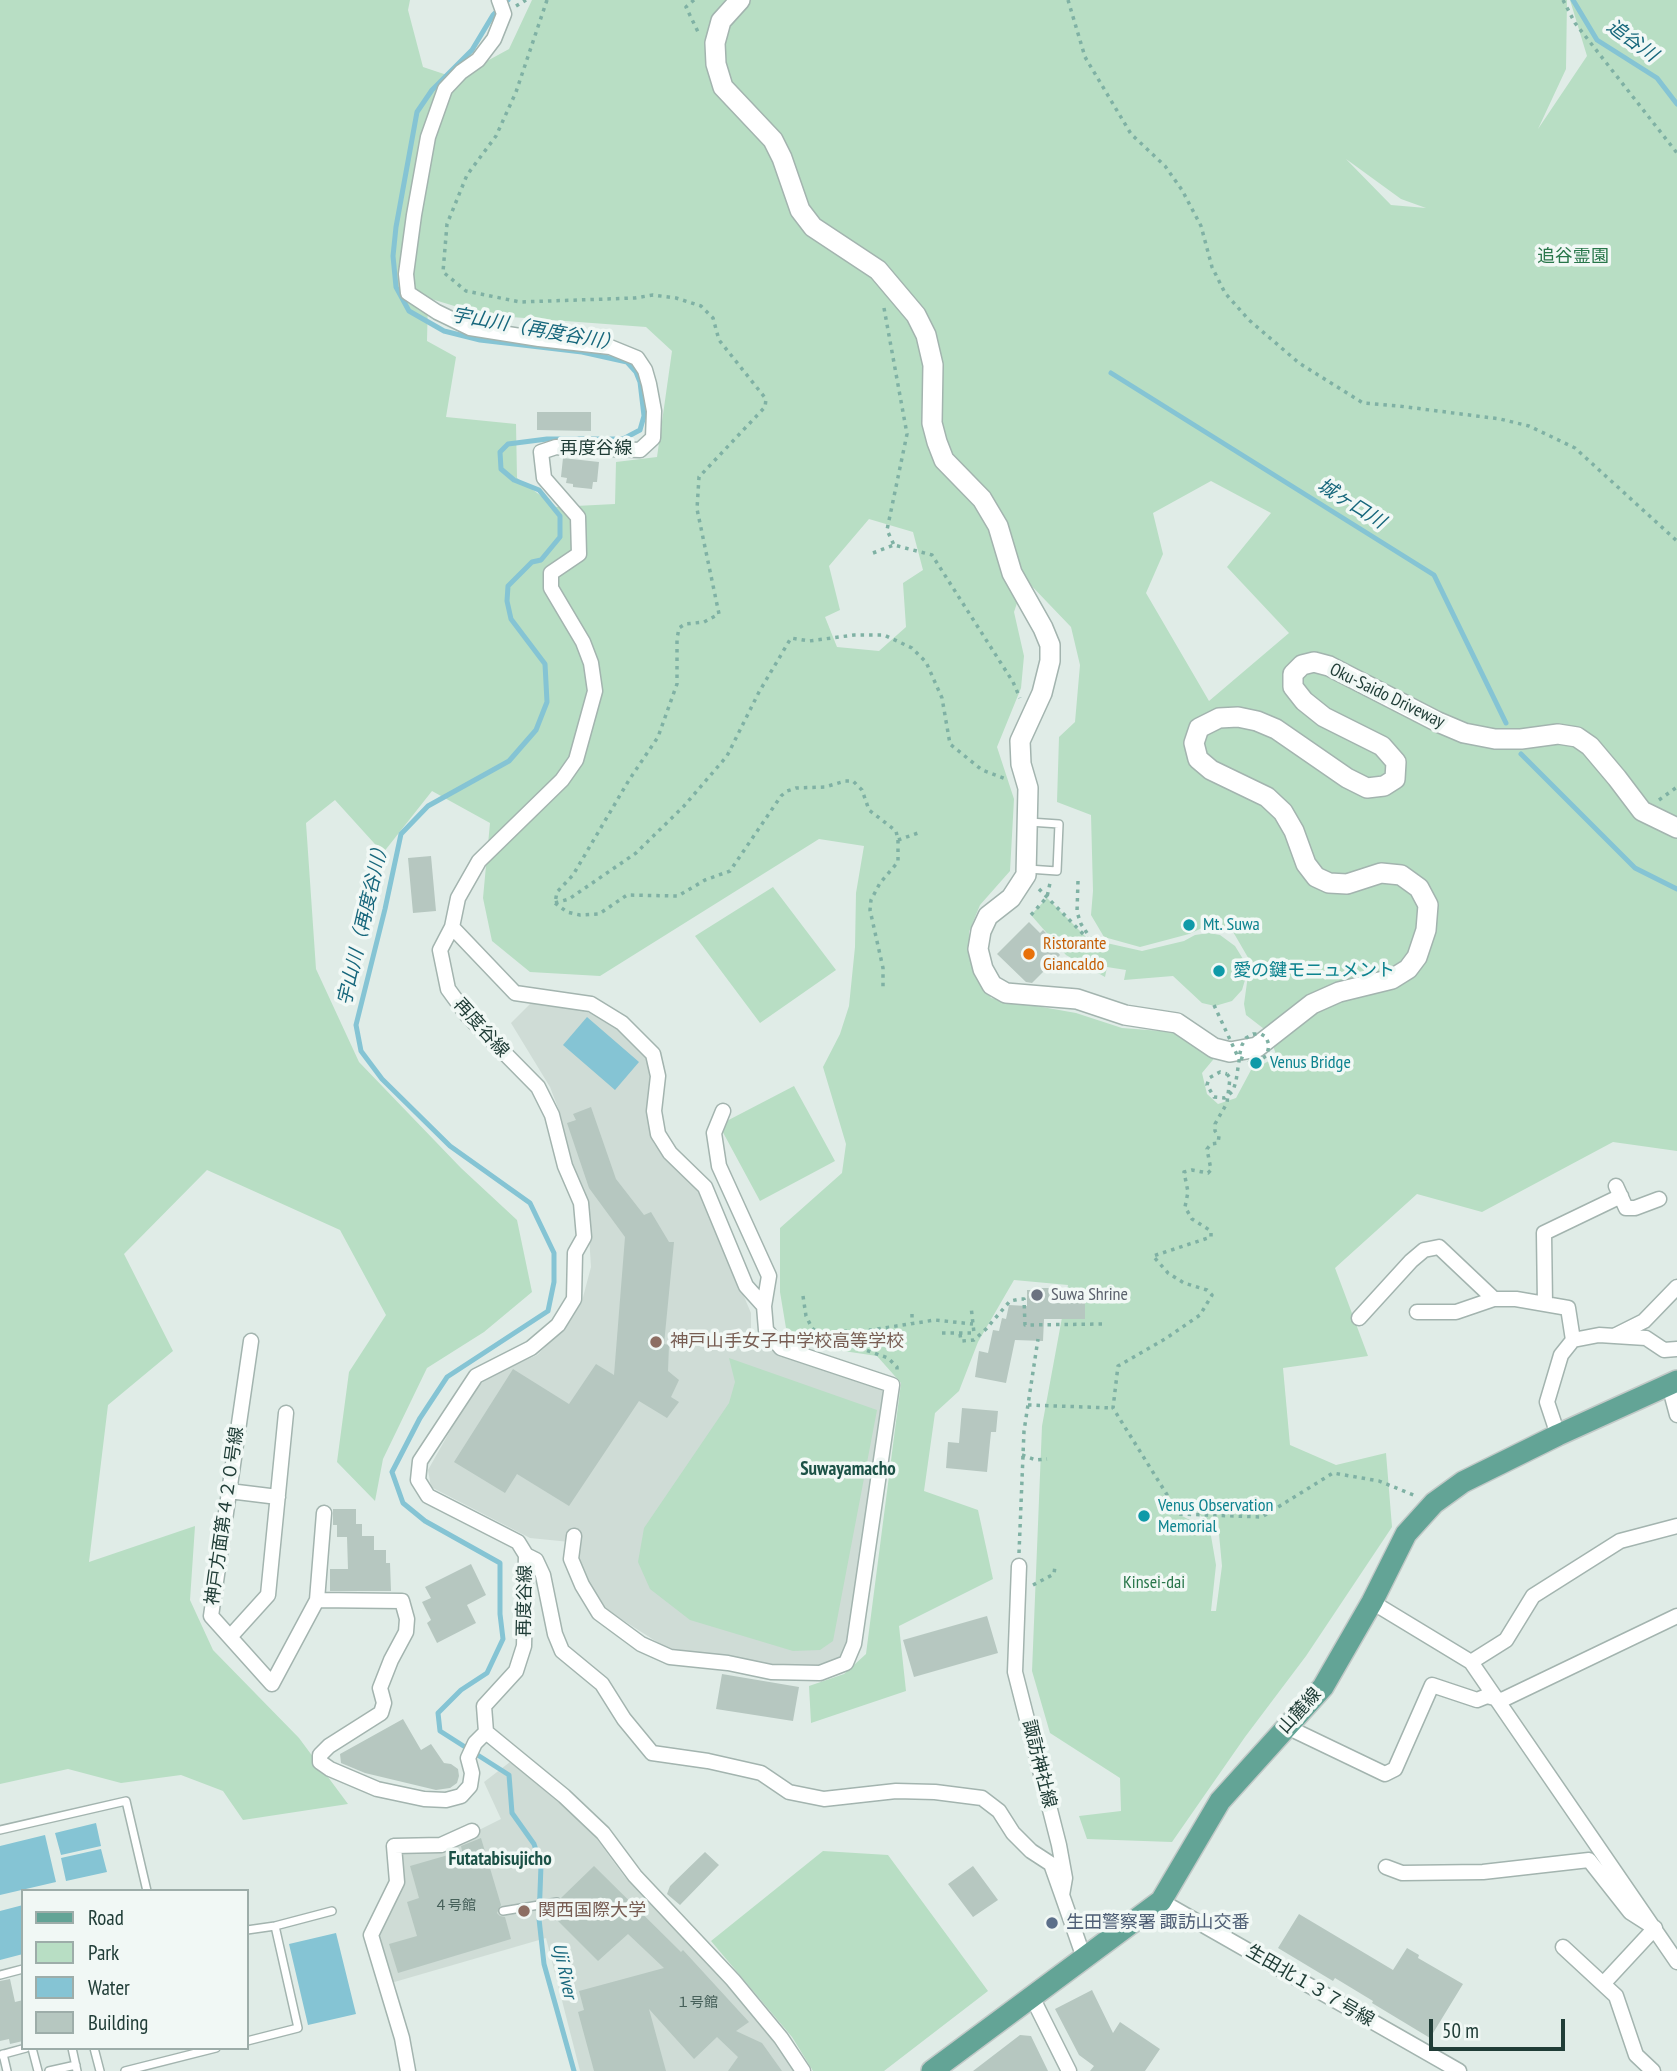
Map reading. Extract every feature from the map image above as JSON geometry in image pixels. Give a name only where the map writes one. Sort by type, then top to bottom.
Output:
[{"type":"main road","name":"山麓線","points":[[932,2071],[1161,1901],[1220,1801],[1322,1687],[1372,1602],[1406,1534],[1434,1503],[1463,1482],[1673,1383]]},
{"type":"street","points":[[740,0],[721,20],[715,43],[716,64],[723,87],[773,140],[800,210],[813,227],[878,270],[916,315],[926,335],[933,365],[932,423],[944,460],[982,499],[998,526],[1012,573],[1050,645],[1050,661],[1042,693],[1020,741],[1021,764],[1028,788],[1026,872]]},
{"type":"street","name":"再度谷線","points":[[486,1732],[484,1706],[516,1671],[524,1646],[526,1555],[518,1542],[428,1496],[418,1480],[420,1461],[476,1376],[531,1348],[558,1325],[574,1299],[575,1253],[584,1237],[581,1203],[565,1166],[552,1115],[538,1087],[467,1015],[448,989],[440,950],[452,927],[458,898],[479,861],[562,780],[576,760],[595,691],[592,663],[583,642],[551,588],[551,573],[579,554],[578,517],[544,478],[541,452],[556,447],[640,450],[653,438],[654,411],[645,370],[637,358],[610,347],[470,328],[437,312],[408,293],[406,274],[428,137],[445,89],[461,72],[478,60],[494,39],[501,6]]},
{"type":"street","name":"Oku-Saido Driveway","points":[[1026,872],[1011,898],[988,916],[981,931],[978,949],[983,969],[992,985],[1006,993],[1077,999],[1125,1015],[1177,1023],[1214,1048],[1230,1052],[1257,1046],[1311,1004],[1339,992],[1392,979],[1408,969],[1417,957],[1426,930],[1428,905],[1419,888],[1401,875],[1381,873],[1347,884],[1329,883],[1316,877],[1306,864],[1294,831],[1283,812],[1267,797],[1211,770],[1198,759],[1194,743],[1199,728],[1219,718],[1238,717],[1276,729],[1347,778],[1367,788],[1384,786],[1395,779],[1396,762],[1382,746],[1324,717],[1304,701],[1293,687],[1293,674],[1302,665],[1314,662],[1329,666],[1464,733],[1495,739],[1558,734],[1577,737],[1590,747],[1642,811],[1677,828]]},
{"type":"street","points":[[452,927],[515,993],[591,1004],[622,1023],[653,1054],[658,1076],[654,1111],[658,1134],[670,1153],[705,1187],[746,1286],[764,1306]]},
{"type":"street","points":[[574,1536],[571,1559],[582,1585],[599,1613],[641,1644],[670,1657],[728,1663],[771,1672],[820,1673],[846,1663],[854,1644],[892,1385],[781,1348],[766,1330],[764,1306],[769,1276],[719,1166],[714,1133],[723,1111]]},
{"type":"street","points":[[1545,1304],[1544,1233],[1619,1191],[1626,1208],[1635,1208],[1659,1199]]},
{"type":"street","points":[[1359,1318],[1411,1261],[1424,1250],[1439,1247],[1494,1299]]},
{"type":"street","points":[[1613,1336],[1644,1321],[1677,1287]]},
{"type":"street","points":[[1418,1312],[1456,1312],[1494,1299],[1516,1299],[1568,1308],[1573,1340]]},
{"type":"street","points":[[1558,1435],[1547,1402],[1561,1355],[1573,1340],[1599,1335],[1646,1338],[1664,1350],[1677,1349]]},
{"type":"street","name":"神戸方面第４２０号線","points":[[251,1341],[211,1616],[272,1685],[317,1600]]},
{"type":"street","points":[[1673,1383],[1677,1415]]},
{"type":"street","points":[[230,1637],[268,1595],[286,1413]]},
{"type":"street","points":[[229,1491],[278,1497]]},
{"type":"street","points":[[324,1513],[317,1600],[401,1601],[407,1619],[406,1632],[380,1688],[384,1703],[381,1713],[329,1746],[320,1755],[320,1762],[377,1789],[424,1800],[446,1800],[461,1796],[470,1786],[472,1773],[468,1758],[475,1743],[486,1732],[564,1796],[603,1833],[635,1876],[733,1980],[803,2071]]},
{"type":"street","points":[[1471,1662],[1506,1640],[1533,1596],[1620,1541],[1677,1526]]},
{"type":"street","points":[[526,1555],[536,1560],[542,1575],[555,1634],[562,1651],[602,1684],[624,1719],[652,1753],[708,1761],[761,1773],[789,1793],[824,1800],[896,1791],[935,1792],[982,1798],[999,1811],[1013,1833],[1031,1851],[1051,1864],[1062,1895]]},
{"type":"street","name":"諏訪神社線","points":[[1019,1566],[1015,1672],[1059,1845],[1065,1878],[1062,1895],[1083,1958]]},
{"type":"street","points":[[1372,1602],[1471,1662],[1677,1962]]},
{"type":"street","points":[[1287,1727],[1385,1774],[1395,1769],[1432,1685],[1477,1700],[1487,1696],[1502,1700],[1677,1616]]},
{"type":"street","points":[[408,2071],[402,2038],[371,1935],[397,1882],[394,1846],[441,1845],[472,1831]]},
{"type":"street","points":[[1386,1867],[1402,1873],[1483,1872],[1589,1860],[1630,1912],[1654,1928]]},
{"type":"street","name":"生田北１３７号線","points":[[1161,1901],[1459,2071]]},
{"type":"street","points":[[1603,1984],[1654,1928]]},
{"type":"street","points":[[1563,1947],[1616,1996],[1636,2055],[1653,2071]]},
{"type":"street","points":[[1032,1997],[1069,2071]]},
{"type":"lane","points":[[1026,872],[1057,872],[1059,824],[1028,822]]},
{"type":"lane","points":[[0,1830],[126,1801],[147,1889]]},
{"type":"lane","points":[[503,1911],[557,1902]]},
{"type":"lane","points":[[248,1930],[275,1926],[332,1911]]},
{"type":"lane","points":[[248,2040],[298,2028],[275,1926]]},
{"type":"lane","points":[[0,1975],[21,1970]]},
{"type":"lane","points":[[7,2071],[1,2054],[21,2049]]},
{"type":"lane","points":[[33,2050],[38,2071]]},
{"type":"lane","points":[[49,2071],[77,2068],[72,2050]]},
{"type":"lane","points":[[95,2050],[100,2071]]},
{"type":"lane","points":[[125,2071],[208,2050]]},
{"type":"path","points":[[547,0],[516,92],[496,135],[467,175],[447,224],[443,272],[466,290],[520,302],[653,295],[676,298],[701,306],[713,318],[719,340],[766,399],[765,407],[699,477],[697,509],[719,614],[679,628],[677,684],[658,737],[629,780],[573,875],[557,892],[555,903]]},
{"type":"path","points":[[1068,0],[1085,57],[1131,134],[1166,166],[1182,190],[1201,226],[1212,267],[1225,293],[1249,320],[1299,363],[1363,403],[1399,405],[1500,419],[1529,426],[1575,448],[1677,541]]},
{"type":"path","points":[[1563,0],[1575,23],[1677,153]]},
{"type":"path","points":[[884,308],[907,434],[887,530],[894,545]]},
{"type":"path","points":[[873,553],[894,545],[932,555],[1013,682],[1021,702]]},
{"type":"path","points":[[555,903],[569,899],[636,853],[684,806],[727,756],[759,692],[791,638],[809,641],[854,635],[884,635],[912,648],[926,662],[942,698],[950,744],[982,770],[1028,788]]},
{"type":"path","points":[[555,903],[567,912],[580,915],[599,914],[628,895],[678,896],[705,880],[730,871],[780,796],[796,788],[825,787],[853,781],[862,790],[869,810],[896,831],[898,840],[898,862],[880,883],[871,900],[870,910],[883,968],[883,990]]},
{"type":"path","points":[[898,840],[918,833]]},
{"type":"path","points":[[1026,872],[1096,947],[1081,924],[1077,912],[1078,881]]},
{"type":"path","points":[[1031,915],[1047,897],[1050,883]]},
{"type":"path","points":[[1214,1005],[1238,1057],[1241,1058],[1256,1063],[1267,1055],[1268,1041],[1266,1037],[1256,1033],[1246,1038],[1242,1045],[1240,1054],[1239,1061],[1234,1088],[1233,1091],[1225,1098],[1214,1097],[1210,1094],[1207,1081],[1217,1073],[1227,1074],[1230,1078],[1227,1103],[1215,1124],[1218,1143],[1211,1144],[1207,1149],[1211,1170],[1208,1173],[1192,1170],[1184,1172],[1188,1192],[1185,1207],[1192,1219],[1210,1231],[1211,1237],[1153,1255],[1168,1273],[1184,1283],[1207,1290],[1212,1295],[1199,1315],[1166,1339],[1118,1366],[1113,1408],[1179,1514],[1262,1517],[1333,1473],[1379,1481],[1434,1503]]},
{"type":"path","points":[[803,1296],[806,1316],[812,1328],[845,1344],[888,1358],[897,1367],[892,1385]]},
{"type":"path","points":[[960,1334],[961,1341],[974,1340],[1010,1301],[1020,1299],[1024,1299],[1025,1325],[1038,1328],[1102,1324]]},
{"type":"path","points":[[942,1333],[974,1333],[971,1306]]},
{"type":"path","points":[[912,1314],[912,1323]]},
{"type":"path","points":[[818,1333],[870,1330],[935,1320],[972,1324]]},
{"type":"path","points":[[1019,1566],[1022,1455],[1038,1339]]},
{"type":"path","points":[[1028,1405],[1113,1408]]},
{"type":"path","points":[[1022,1455],[1036,1460],[1047,1459]]},
{"type":"path","points":[[1026,1589],[1054,1574],[1055,1566]]},
{"type":"shaded area","name":"神戸山手女子中学校高等学校","points":[[531,1003],[560,1005],[588,1012],[619,1031],[648,1059],[650,1079],[646,1112],[654,1144],[699,1191],[751,1313],[751,1334],[772,1351],[875,1384],[883,1392],[848,1646],[838,1659],[818,1667],[771,1666],[668,1649],[607,1610],[578,1560],[580,1543],[530,1538],[431,1487],[428,1470],[472,1392],[488,1377],[537,1355],[564,1329],[582,1301],[591,1267],[587,1204],[572,1166],[560,1113],[550,1087],[511,1023]]},
{"type":"shaded area","name":"関西国際大学","points":[[510,1762],[588,1827],[624,1876],[751,2008],[796,2071],[580,2071],[546,1938],[391,1983],[379,1935],[403,1887],[403,1850],[441,1849],[501,1819],[484,1782]]},
{"type":"green space","points":[[0,0],[410,0],[408,10],[423,67],[456,78],[509,49],[532,0],[1567,0],[1566,69],[1538,129],[1587,56],[1570,0],[1677,0],[1677,1151],[1613,1142],[1482,1212],[1417,1194],[1335,1268],[1368,1356],[1283,1368],[1290,1445],[1336,1465],[1386,1453],[1392,1527],[1306,1656],[1245,1737],[1172,1842],[1087,1839],[1079,1816],[1121,1811],[1120,1778],[1050,1733],[1032,1671],[1042,1426],[1068,1285],[1014,1280],[978,1342],[959,1391],[935,1413],[924,1491],[978,1510],[993,1579],[899,1626],[906,1691],[811,1723],[809,1686],[844,1674],[866,1654],[901,1383],[877,1356],[830,1349],[786,1328],[780,1292],[780,1228],[842,1173],[846,1144],[823,1067],[840,1034],[849,1006],[855,947],[856,893],[864,846],[819,839],[600,976],[530,972],[492,941],[483,898],[490,823],[432,791],[383,853],[335,800],[306,823],[316,969],[359,1062],[461,1168],[517,1220],[532,1292],[484,1332],[427,1368],[383,1459],[375,1501],[337,1462],[349,1372],[386,1315],[340,1230],[207,1170],[124,1254],[173,1351],[108,1405],[89,1562],[195,1526],[190,1600],[213,1650],[299,1738],[348,1804],[243,1820],[223,1791],[181,1775],[121,1783],[68,1769],[0,1784]],"holes":[[[1346,159],[1401,199],[1426,208],[1391,205]],[[428,298],[484,315],[646,327],[672,351],[657,457],[616,462],[615,504],[556,507],[517,478],[516,424],[446,417],[456,357],[427,341]],[[1211,481],[1271,513],[1227,567],[1289,633],[1209,701],[1146,593],[1163,554],[1153,513]],[[869,519],[913,532],[923,570],[903,583],[906,627],[879,651],[837,647],[825,617],[840,610],[829,566]],[[1025,579],[1071,627],[1080,665],[1075,722],[1059,737],[1057,802],[1091,815],[1091,915],[1104,937],[1140,947],[1189,934],[1213,923],[1232,930],[1250,961],[1244,1004],[1246,1015],[1268,1032],[1277,1057],[1251,1070],[1236,1098],[1218,1104],[1207,1094],[1202,1073],[1217,1055],[1174,1032],[1122,1028],[1076,1013],[991,998],[975,969],[969,932],[980,905],[1010,871],[1014,799],[997,747],[1021,688],[1024,656],[1014,612]],[[1188,1503],[1219,1534],[1222,1566],[1216,1611],[1211,1611],[1216,1565],[1210,1530],[1168,1509]]]},
{"type":"green space","points":[[773,887],[836,970],[760,1023],[695,936]]},
{"type":"green space","points":[[1047,898],[1096,947],[1102,942],[1142,951],[1184,941],[1195,935],[1220,935],[1235,946],[1243,959],[1245,980],[1242,990],[1232,1001],[1215,1006],[1202,1003],[1173,976],[1124,980],[1126,970],[1107,967],[1105,977],[1066,955],[1031,915]]},
{"type":"green space","points":[[794,1086],[835,1161],[760,1201],[719,1125]]},
{"type":"green space","points":[[729,1358],[877,1410],[833,1641],[820,1650],[793,1651],[690,1620],[650,1589],[638,1562],[644,1528],[729,1403],[735,1382]]},
{"type":"green space","points":[[823,1851],[888,1855],[988,1991],[884,2071],[813,2071],[792,2037],[711,1941]]},
{"type":"water","points":[[587,1017],[639,1062],[615,1090],[563,1045]]},
{"type":"water","points":[[96,1823],[101,1846],[61,1855],[55,1833]]},
{"type":"water","points":[[45,1835],[56,1882],[0,1895],[0,1846]]},
{"type":"water","points":[[101,1849],[107,1872],[66,1881],[61,1858]]},
{"type":"water","points":[[21,1906],[21,1955],[0,1960],[0,1911]]},
{"type":"water","points":[[336,1933],[356,2014],[308,2025],[289,1944]]},
{"type":"building","points":[[537,412],[591,412],[591,431],[537,430]]},
{"type":"building","points":[[563,458],[599,462],[597,482],[593,482],[592,489],[573,487],[573,484],[566,483],[567,478],[561,477]]},
{"type":"building","points":[[431,856],[436,911],[413,913],[408,858]]},
{"type":"building","name":"Ristorante Giancaldo","points":[[1029,922],[1040,933],[1043,930],[1055,942],[1051,945],[1060,955],[1032,983],[1026,982],[997,954]]},
{"type":"building","points":[[591,1107],[616,1179],[644,1215],[651,1212],[669,1242],[674,1242],[664,1344],[669,1345],[668,1371],[679,1380],[671,1397],[679,1402],[667,1418],[639,1401],[569,1506],[517,1474],[505,1493],[454,1462],[513,1369],[569,1404],[596,1364],[614,1375],[625,1237],[589,1188],[567,1123],[576,1120],[573,1114]]},
{"type":"building","points":[[1027,1290],[1056,1290],[1056,1303],[1085,1303],[1085,1319],[1044,1319],[1043,1341],[1015,1340],[1006,1383],[975,1377],[979,1351],[988,1353],[993,1330],[999,1331],[1002,1318],[1006,1319],[1009,1305],[1027,1306]]},
{"type":"building","points":[[962,1408],[998,1411],[996,1432],[991,1432],[987,1472],[946,1468],[948,1442],[959,1443]]},
{"type":"building","points":[[333,1509],[356,1509],[356,1524],[362,1524],[362,1536],[374,1536],[374,1550],[386,1550],[386,1563],[390,1563],[391,1591],[330,1591],[330,1569],[348,1569],[347,1537],[337,1537],[337,1525],[333,1525]]},
{"type":"building","points":[[471,1564],[486,1595],[467,1605],[476,1623],[437,1643],[427,1623],[431,1620],[422,1602],[431,1598],[425,1587]]},
{"type":"building","points":[[987,1616],[998,1653],[914,1677],[903,1640]]},
{"type":"building","points":[[722,1674],[799,1687],[793,1721],[716,1709]]},
{"type":"building","points":[[403,1719],[421,1750],[431,1744],[444,1763],[458,1769],[457,1783],[450,1788],[436,1790],[365,1773],[341,1763],[340,1754]]},
{"type":"building","points":[[481,1838],[501,1905],[497,1913],[505,1917],[511,1939],[398,1973],[389,1944],[417,1936],[407,1902],[419,1898],[410,1866],[462,1851],[461,1846]]},
{"type":"building","points":[[705,1852],[719,1865],[680,1905],[667,1894],[670,1886]]},
{"type":"building","points":[[594,1866],[681,1952],[683,1950],[749,2022],[736,2031],[762,2043],[782,2071],[728,2071],[738,2057],[717,2037],[694,2059],[649,2009],[666,2071],[594,2071],[578,2012],[584,2010],[579,1991],[664,1968],[628,1934],[598,1961],[557,1920],[557,1908],[563,1903],[561,1898]]},
{"type":"building","points":[[973,1866],[998,1900],[973,1917],[948,1884]]},
{"type":"building","points":[[1299,1914],[1393,1970],[1407,1948],[1419,1955],[1418,1958],[1463,1984],[1430,2038],[1335,1978],[1333,1981],[1278,1948]]},
{"type":"building","points":[[10,1979],[15,2002],[21,2000],[21,2041],[10,2044],[9,2039],[0,2041],[0,1981]]},
{"type":"building","points":[[1092,1990],[1113,2033],[1120,2022],[1160,2049],[1145,2071],[1090,2071],[1094,2066],[1079,2055],[1055,2009]]},
{"type":"building","points":[[1020,2035],[1031,2036],[1048,2071],[973,2071]]},
{"type":"waterway","name":"宇山川（再度谷川）","points":[[508,0],[493,15],[472,50],[432,90],[417,112],[396,227],[393,256],[396,287],[409,311],[444,331],[480,340],[582,352],[627,362],[640,382],[644,416],[640,430],[623,439],[547,439],[508,444],[500,452],[501,469],[514,480],[539,490],[560,516],[560,537],[541,560],[532,562],[508,586],[507,601],[511,619],[545,664],[547,702],[536,730],[509,761],[428,806],[401,834],[356,1025],[361,1051],[382,1079],[450,1146],[530,1203],[554,1253],[554,1282],[548,1311],[447,1377],[420,1418],[392,1472],[403,1503],[425,1521],[500,1563],[503,1639],[487,1673],[461,1690],[438,1713],[440,1731],[509,1775],[512,1813],[534,1844],[541,1865],[539,1919],[544,1964],[574,2071]]},
{"type":"waterway","name":"追谷川","points":[[1573,0],[1597,40],[1657,78],[1677,104]]},
{"type":"waterway","name":"城ヶ口川","points":[[1111,373],[1434,575],[1506,723]]},
{"type":"waterway","name":"城ヶ口川","points":[[1521,754],[1635,868],[1677,889]]},
{"type":"place","name":"Mt. Suwa","points":[[1189,925]]},
{"type":"place","name":"Ristorante Giancaldo","points":[[1029,954]]},
{"type":"place","name":"愛の鍵モニュメント","points":[[1219,971]]},
{"type":"place","name":"Venus Bridge","points":[[1256,1063]]},
{"type":"place","name":"Suwa Shrine","points":[[1037,1295]]},
{"type":"place","name":"神戸山手女子中学校高等学校","points":[[656,1342]]},
{"type":"place","name":"Venus Observation Memorial","points":[[1144,1516]]},
{"type":"place","name":"関西国際大学","points":[[524,1911]]},
{"type":"place","name":"生田警察署 諏訪山交番","points":[[1052,1923]]},
{"type":"district","name":"Suwayamacho","points":[[848,1470]]},
{"type":"district","name":"Futatabisujicho","points":[[500,1860]]},
{"type":"park label","name":"追谷霊園","points":[[1573,257]]},
{"type":"park label","name":"Kinsei-dai","points":[[1154,1583]]},
{"type":"water label","name":"Uji River","points":[[564,1971]]}]
